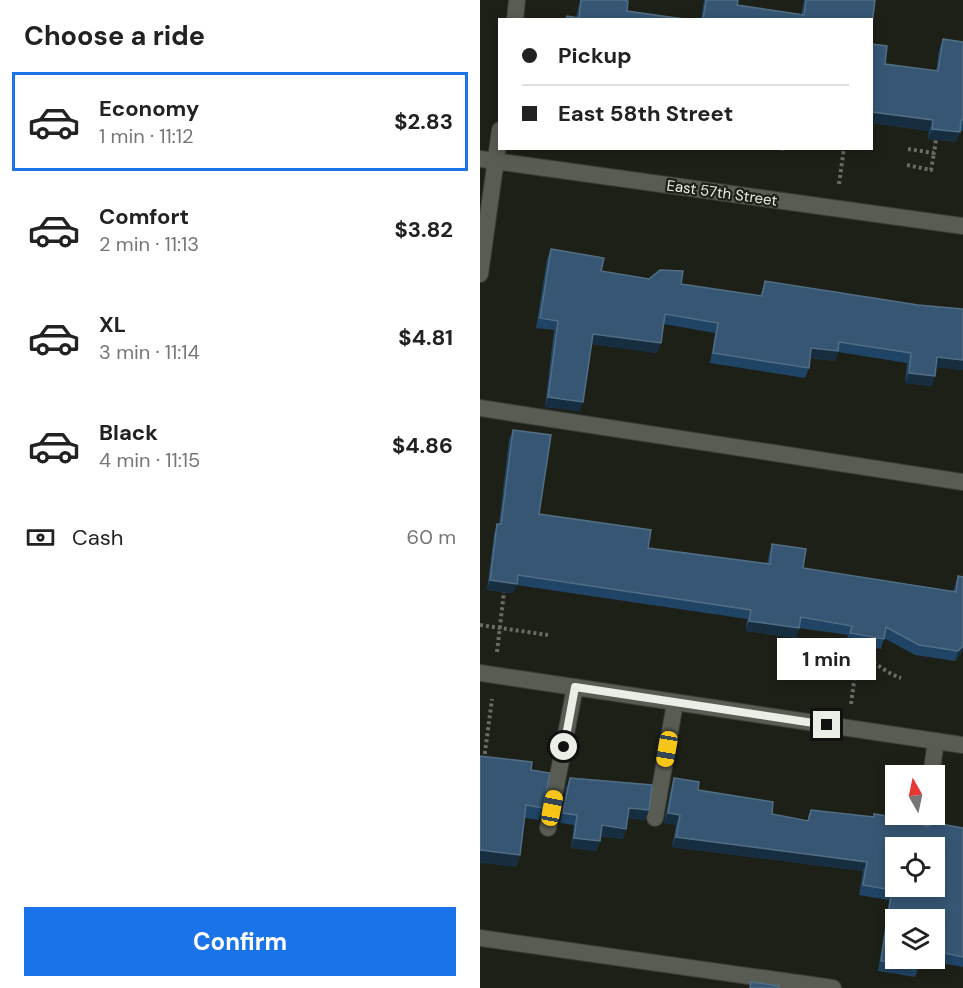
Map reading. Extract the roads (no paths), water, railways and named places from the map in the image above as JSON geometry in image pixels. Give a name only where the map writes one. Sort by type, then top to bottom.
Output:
[{"type":"street","points":[[515,18],[517,0]]},
{"type":"street","points":[[480,274],[488,160],[498,135]]},
{"type":"street","name":"East 57th Street","points":[[488,160],[963,226]]},
{"type":"street","points":[[480,408],[963,482]]},
{"type":"street","points":[[488,675],[963,745]]},
{"type":"street","points":[[548,828],[575,687]]},
{"type":"street","points":[[655,818],[675,702]]},
{"type":"street","points":[[933,765],[936,741]]},
{"type":"street","points":[[480,938],[833,988]]}]
